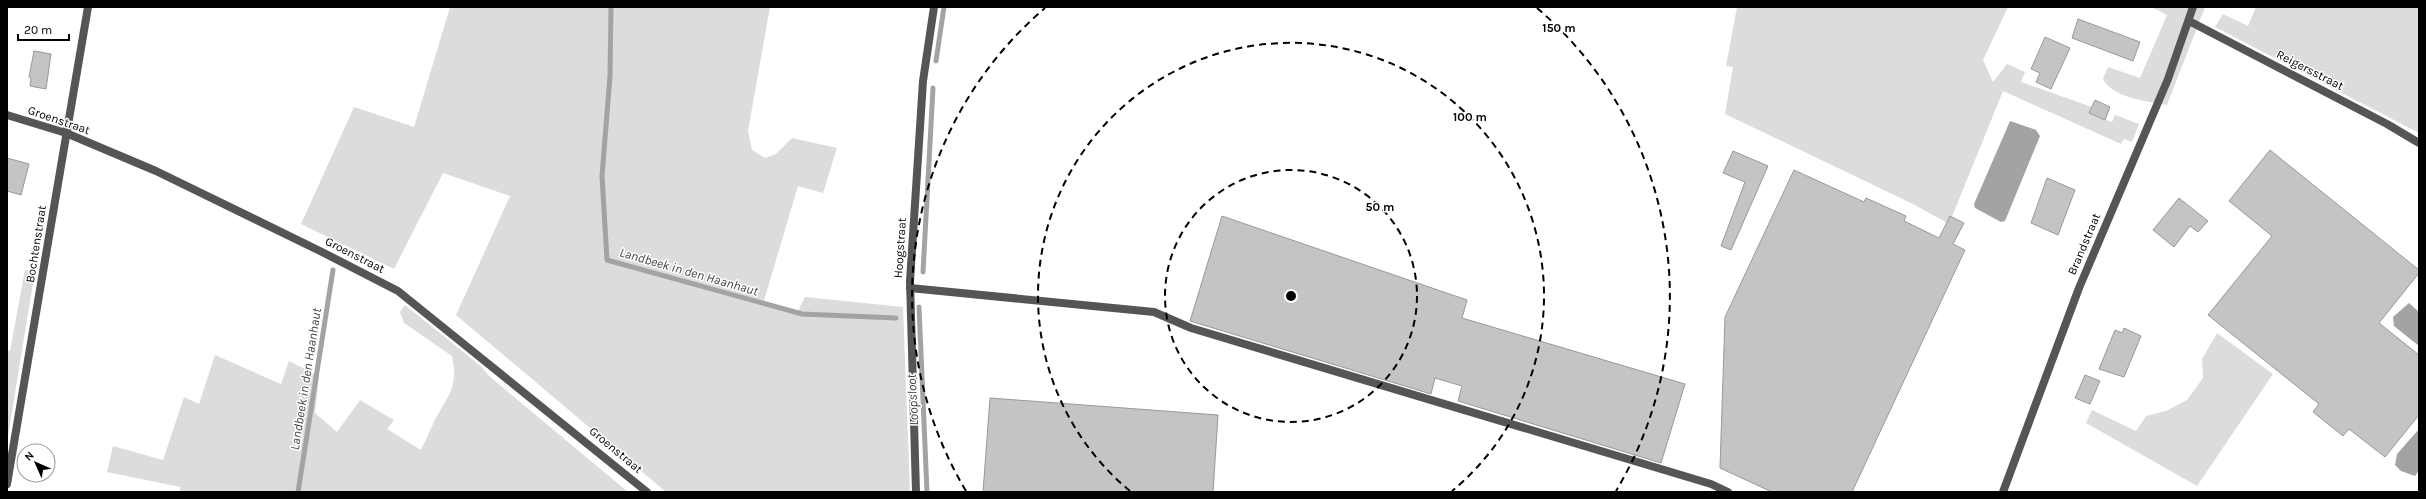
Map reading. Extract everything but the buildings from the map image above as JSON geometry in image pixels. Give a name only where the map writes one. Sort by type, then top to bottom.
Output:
[{"type":"street","name":"Bochtenstraat","points":[[7,484],[88,7]]},
{"type":"street","name":"Hoogstraat","points":[[916,492],[910,288],[923,81],[934,7]]},
{"type":"street","name":"Brandstraat","points":[[2003,492],[2079,288],[2168,79],[2193,7]]},
{"type":"street","name":"Reigersstraat","points":[[2189,21],[2387,124],[2419,143]]},
{"type":"street","name":"Groenstraat","points":[[7,115],[66,133],[170,178],[398,291],[647,492]]},
{"type":"street","points":[[910,288],[1154,312],[1191,328],[1711,484],[1728,492]]},
{"type":"shaded area","points":[[450,7],[770,7],[748,131],[752,150],[765,158],[776,154],[792,138],[837,148],[823,193],[798,186],[763,304],[797,313],[805,297],[903,307],[910,492],[666,492],[456,315],[510,196],[443,173],[394,269],[301,224],[354,107],[414,127]]},
{"type":"shaded area","points":[[1737,7],[2008,7],[1983,60],[1993,82],[2007,64],[2025,72],[2021,82],[2092,107],[2090,114],[2112,122],[2115,115],[2139,124],[2132,142],[2124,139],[2121,144],[2003,91],[1949,224],[1913,204],[1725,114],[1733,67],[1726,66]]},
{"type":"shaded area","points":[[2151,7],[2205,7],[2167,105],[2122,95],[2114,91],[2103,79],[2108,67],[2140,78],[2167,15]]},
{"type":"shaded area","points":[[2256,7],[2419,7],[2419,133],[2215,27],[2223,14],[2248,26]]},
{"type":"shaded area","points":[[2010,121],[2036,130],[2040,136],[2005,221],[2001,222],[1975,208],[1974,204]]},
{"type":"shaded area","points":[[25,270],[35,271],[7,442],[7,350],[10,351]]},
{"type":"shaded area","points":[[2409,303],[2419,312],[2419,346],[2394,326],[2393,317]]},
{"type":"shaded area","points":[[405,305],[482,367],[488,375],[628,492],[180,492],[180,487],[107,472],[113,446],[163,460],[184,397],[199,404],[215,355],[281,384],[289,361],[319,376],[315,413],[337,432],[360,400],[394,420],[387,429],[421,450],[453,384],[454,367],[452,356],[404,323],[400,312]]},
{"type":"shaded area","points":[[2217,333],[2273,374],[2197,486],[2086,423],[2092,410],[2136,431],[2146,416],[2166,411],[2187,400],[2203,378],[2202,359]]},
{"type":"shaded area","points":[[2419,429],[2419,470],[2415,476],[2401,471],[2395,465],[2397,454]]},
{"type":"waterway","name":"Landbeek in den Haanhaut","points":[[611,7],[610,76],[602,176],[607,260],[802,314],[896,318]]},
{"type":"waterway","name":"Loopsloot","points":[[936,61],[944,7]]},
{"type":"waterway","name":"Loopsloot","points":[[923,272],[933,88]]},
{"type":"waterway","name":"Landbeek in den Haanhaut","points":[[298,492],[333,270]]},
{"type":"waterway","name":"Loopsloot","points":[[919,307],[927,492]]}]
